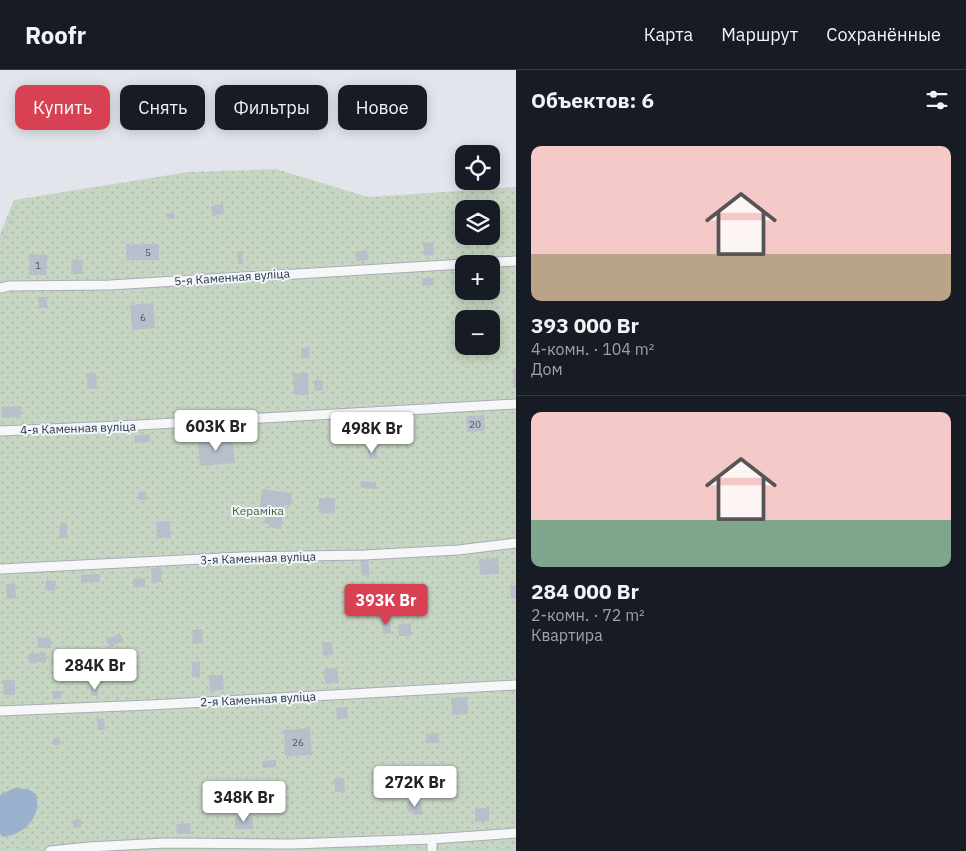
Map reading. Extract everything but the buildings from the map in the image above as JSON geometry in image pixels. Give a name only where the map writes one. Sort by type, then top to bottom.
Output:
[{"type":"lane","name":"5-я Каменная вуліца","points":[[500,262],[516,261]]},
{"type":"lane","name":"5-я Каменная вуліца","points":[[0,288],[8,286],[110,285],[455,265]]},
{"type":"lane","name":"4-я Каменная вуліца","points":[[0,431],[130,426],[516,404]]},
{"type":"lane","name":"3-я Каменная вуліца","points":[[0,569],[243,557],[382,554],[458,550],[516,543]]},
{"type":"lane","name":"2-я Каменная вуліца","points":[[0,711],[141,706],[516,685]]},
{"type":"lane","points":[[50,851],[89,847],[292,847],[516,833]]},
{"type":"lane","points":[[432,839],[432,851]]},
{"type":"path","points":[[0,254],[8,226],[17,206]]},
{"type":"green space","name":"Кераміка","points":[[276,169],[368,197],[472,190],[500,190],[500,188],[516,187],[516,851],[0,851],[0,234],[14,200],[188,172]]},
{"type":"water","points":[[14,788],[28,789],[36,794],[36,810],[34,817],[25,828],[3,837],[0,834],[0,795]]}]
